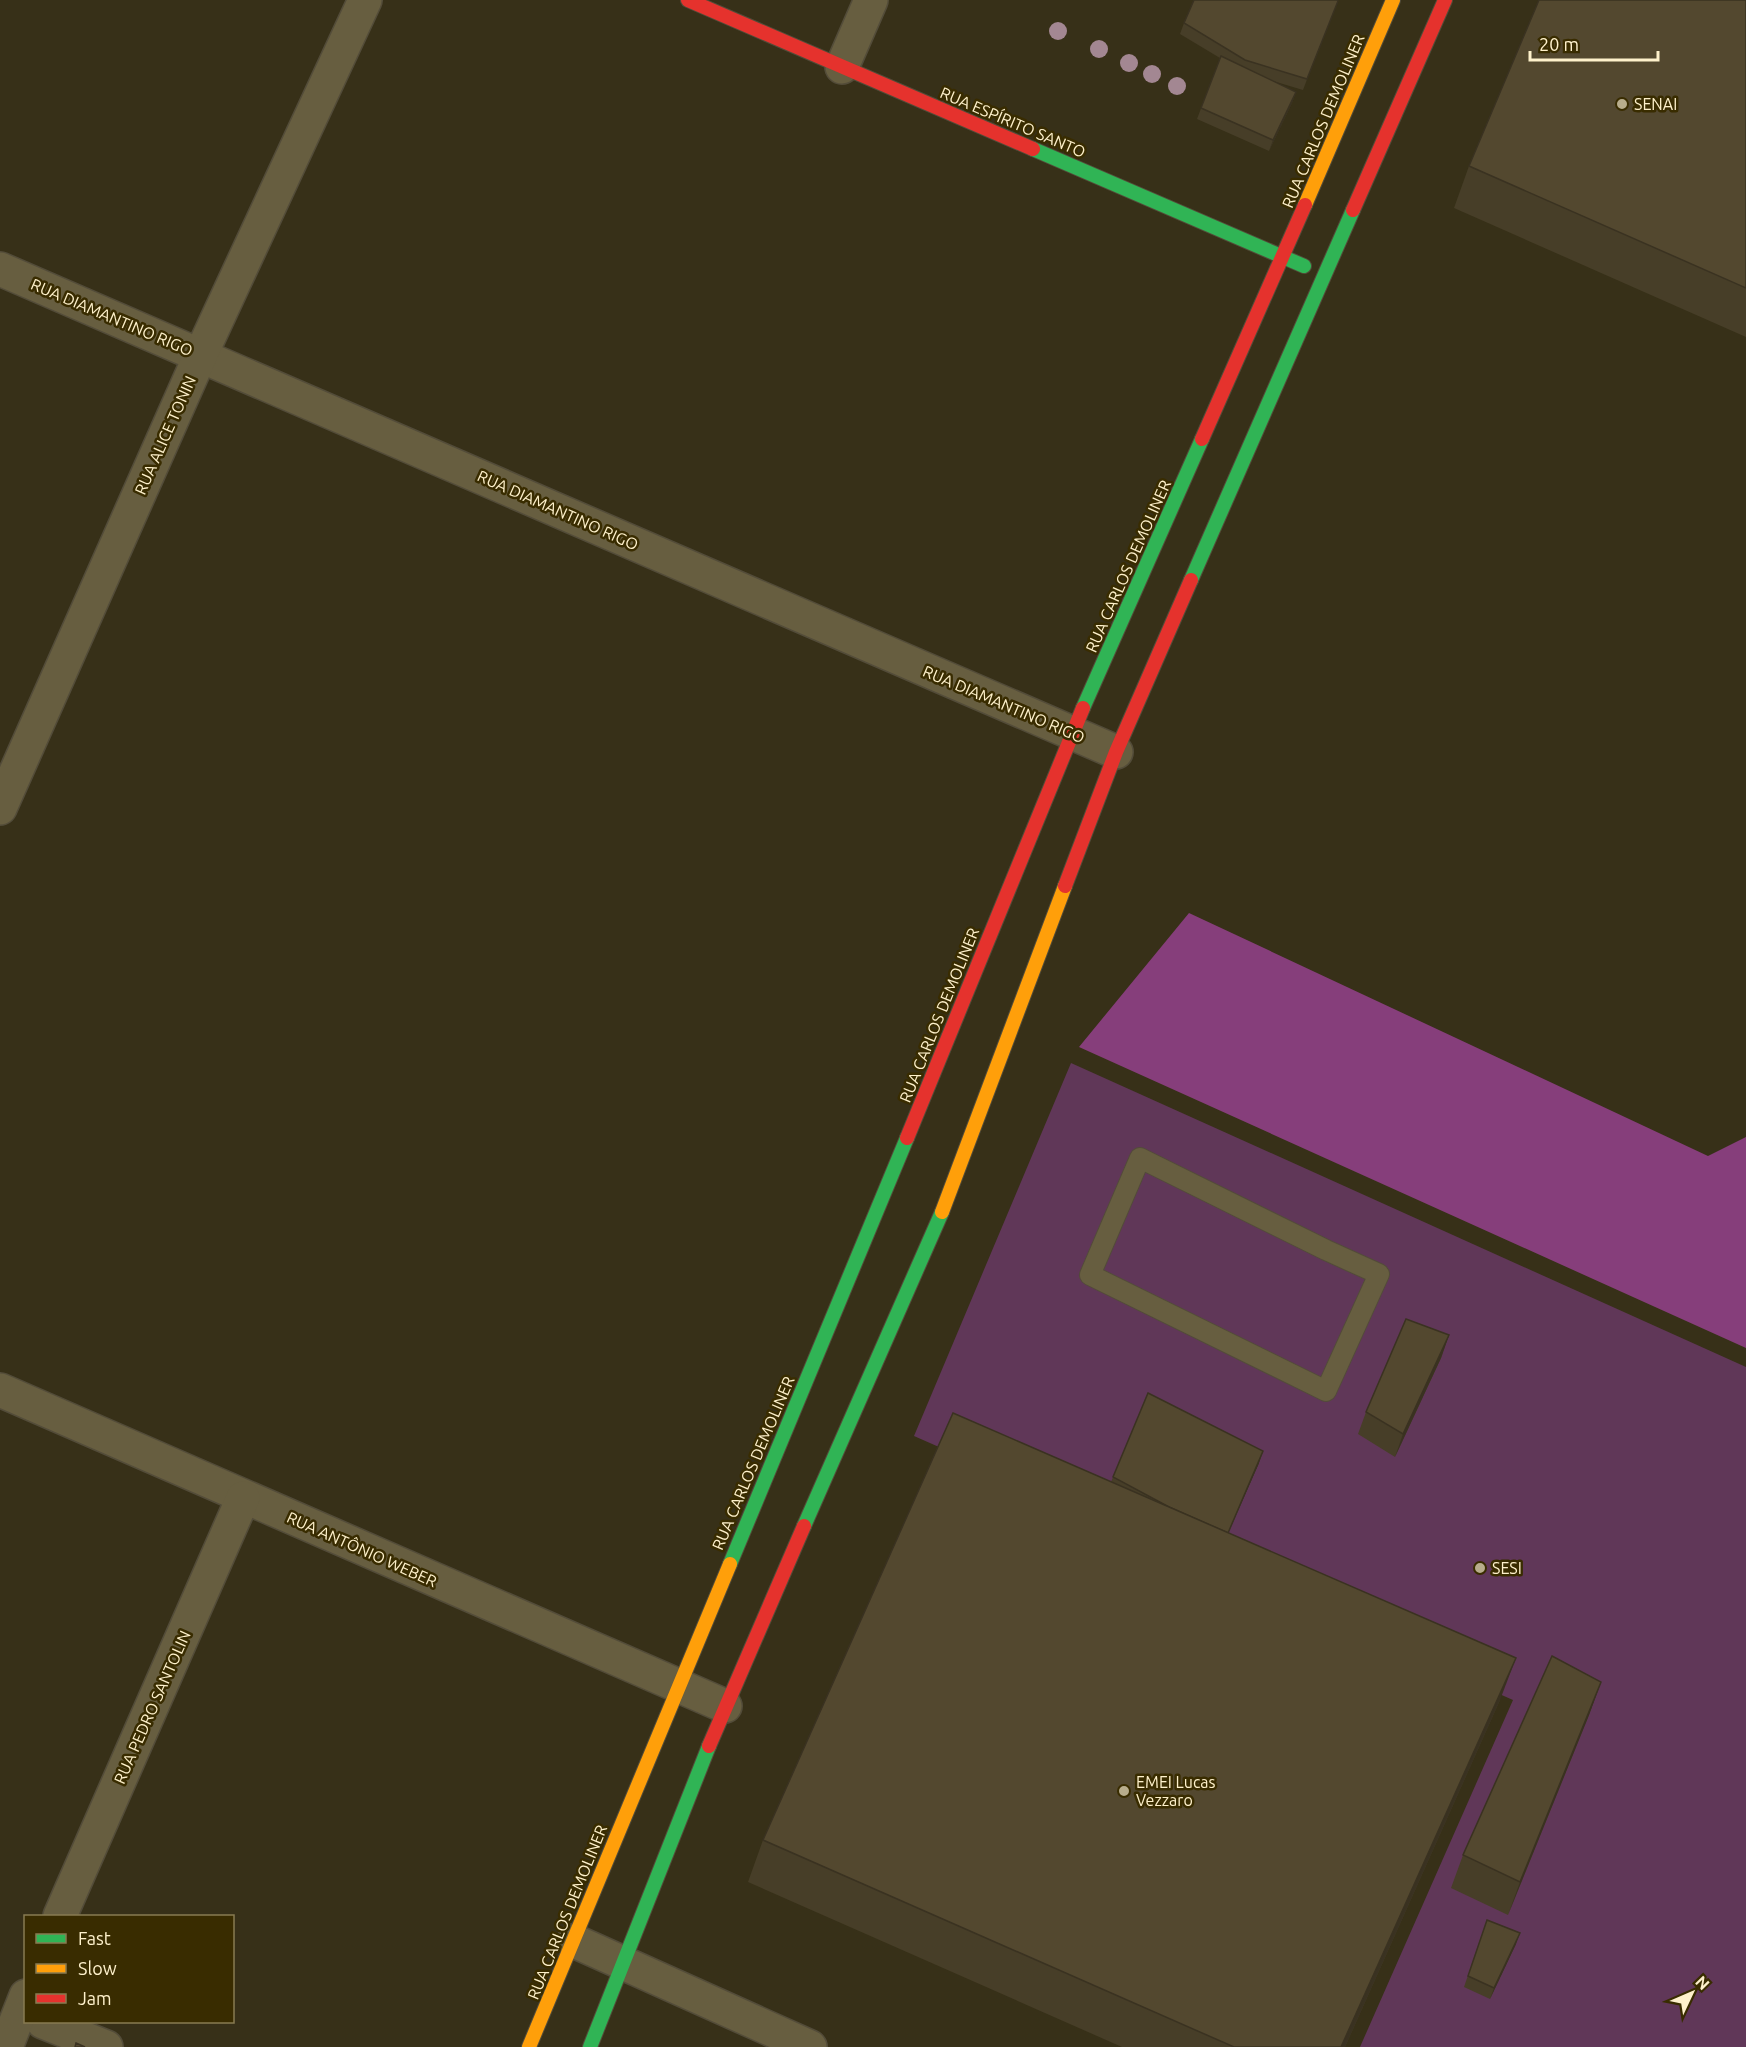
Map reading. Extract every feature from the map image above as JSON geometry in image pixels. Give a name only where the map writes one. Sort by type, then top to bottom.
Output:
[{"type":"main road","name":"RUA ESPÍRITO SANTO","points":[[688,0],[1283,256],[1324,276]]},
{"type":"main road","name":"RUA CARLOS DEMOLINER","points":[[529,2047],[885,1192],[1072,733],[1283,256],[1393,0]]},
{"type":"main road","points":[[590,2047],[725,1706],[944,1206],[1116,752],[1445,0]]},
{"type":"street","name":"RUA ALICE TONIN","points":[[0,808],[201,354],[365,0]]},
{"type":"street","points":[[842,67],[871,0]]},
{"type":"street","name":"RUA DIAMANTINO RIGO","points":[[0,269],[201,354],[1116,752]]},
{"type":"street","name":"RUA ANTÔNIO WEBER","points":[[0,1390],[243,1498],[725,1706]]},
{"type":"street","name":"RUA PEDRO SANTOLIN","points":[[61,1915],[243,1498]]},
{"type":"street","points":[[574,1941],[810,2047]]},
{"type":"street","points":[[6,2047],[23,2009]]},
{"type":"street","points":[[54,2023],[106,2047]]},
{"type":"lane","points":[[1140,1158],[1379,1274],[1326,1391],[1090,1275],[1140,1158]]},
{"type":"shaded area","points":[[1189,913],[1708,1156],[1746,1137],[1746,1348],[1079,1047]]},
{"type":"shaded area","name":"SESI","points":[[1071,1063],[1746,1367],[1746,2047],[1360,2047],[1513,1700],[914,1436]]},
{"type":"building","points":[[1194,0],[1338,1],[1307,79],[1245,60],[1184,23]]},
{"type":"building","name":"SENAI","points":[[1539,0],[1746,0],[1746,288],[1469,166]]},
{"type":"building","points":[[1221,56],[1296,92],[1273,140],[1201,108]]},
{"type":"building","points":[[1406,1319],[1449,1335],[1403,1434],[1366,1412]]},
{"type":"building","points":[[1148,1393],[1263,1451],[1228,1533],[1169,1507],[1113,1477]]},
{"type":"building","name":"EMEI Lucas Vezzaro","points":[[953,1413],[1516,1658],[1341,2047],[1234,2047],[763,1840]]},
{"type":"building","points":[[1552,1656],[1601,1682],[1520,1882],[1463,1855]]},
{"type":"building","points":[[1487,1920],[1520,1933],[1494,1988],[1468,1976]]},
{"type":"traffic: fast","points":[[1033,149],[1304,266]]},
{"type":"traffic: fast","points":[[1191,580],[1353,210]]},
{"type":"traffic: fast","points":[[1083,708],[1202,439]]},
{"type":"traffic: fast","points":[[730,1564],[907,1138]]},
{"type":"traffic: fast","points":[[804,1526],[942,1212]]},
{"type":"traffic: fast","points":[[590,2047],[709,1746]]},
{"type":"traffic: slow","points":[[1305,205],[1393,0]]},
{"type":"traffic: slow","points":[[942,1212],[1065,886]]},
{"type":"traffic: slow","points":[[529,2047],[730,1564]]},
{"type":"traffic: jam","points":[[688,0],[1033,149]]},
{"type":"traffic: jam","points":[[1353,210],[1445,0]]},
{"type":"traffic: jam","points":[[1202,439],[1305,205]]},
{"type":"traffic: jam","points":[[1065,886],[1116,752],[1191,580]]},
{"type":"traffic: jam","points":[[907,1138],[1083,708]]},
{"type":"traffic: jam","points":[[709,1746],[804,1526]]},
{"type":"place","name":"SENAI","points":[[1622,104]]},
{"type":"place","name":"SESI","points":[[1480,1568]]},
{"type":"place","name":"EMEI Lucas Vezzaro","points":[[1124,1791]]}]
